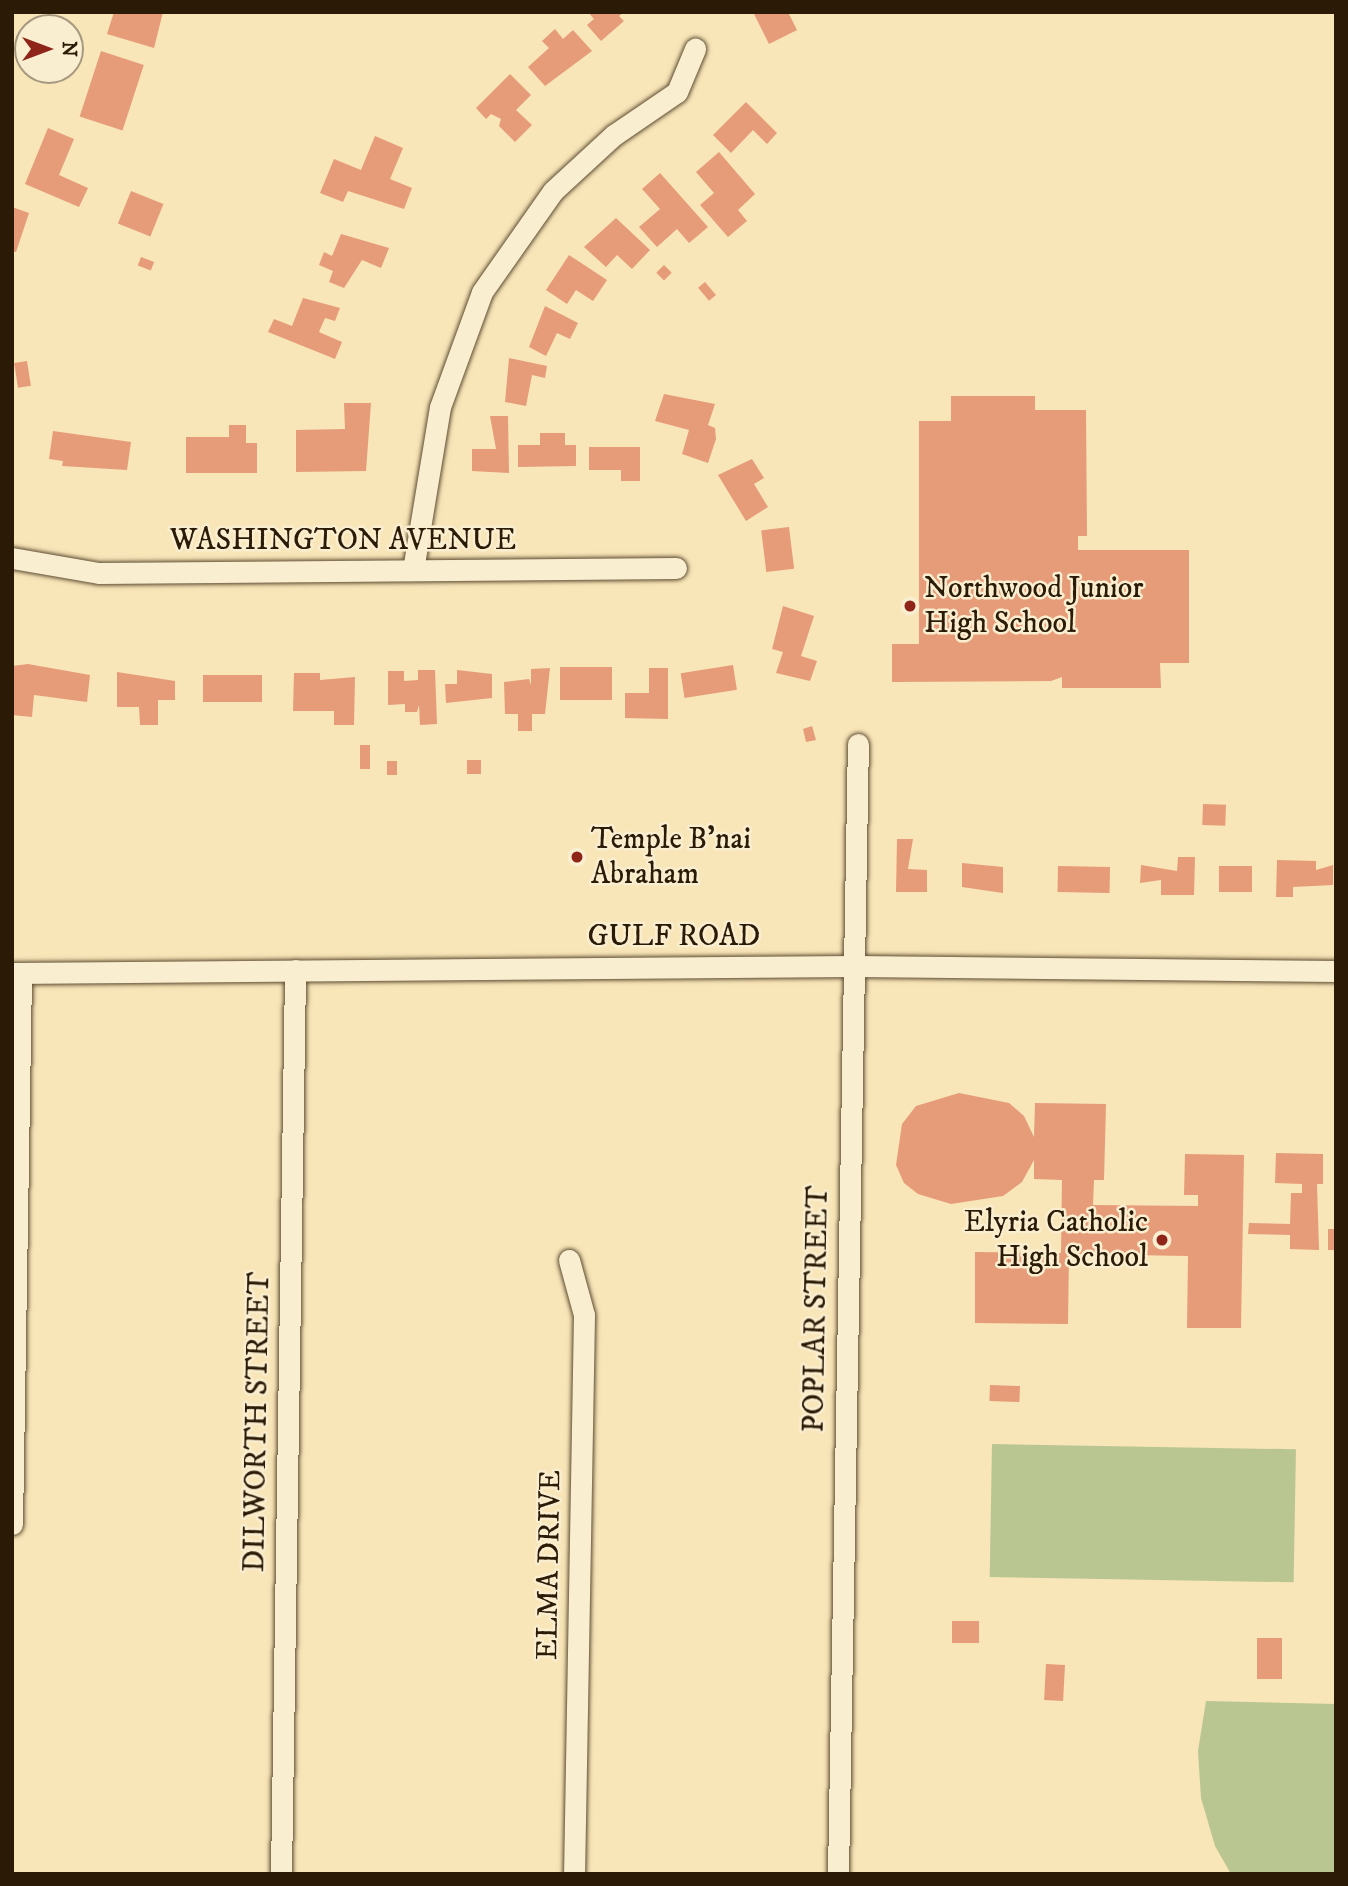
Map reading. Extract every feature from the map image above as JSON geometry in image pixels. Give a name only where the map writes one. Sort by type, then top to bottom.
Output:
[{"type":"street","points":[[413,570],[440,407],[482,292],[553,191],[614,135],[677,92],[695,49]]},
{"type":"street","name":"WASHINGTON AVENUE","points":[[12,558],[99,573],[676,568]]},
{"type":"street","name":"POPLAR STREET","points":[[838,1874],[858,744]]},
{"type":"street","name":"GULF ROAD","points":[[16,973],[854,966],[1336,971]]},
{"type":"street","name":"DILWORTH STREET","points":[[281,1874],[295,970]]},
{"type":"street","points":[[12,1524],[16,973]]},
{"type":"street","name":"ELMA DRIVE","points":[[569,1260],[584,1315],[574,1874]]},
{"type":"green space","points":[[992,1444],[1296,1449],[1294,1582],[990,1577]]},
{"type":"green space","points":[[1206,1701],[1336,1704],[1336,1874],[1231,1874],[1215,1846],[1201,1798],[1198,1751]]},
{"type":"building","points":[[114,12],[163,12],[154,48],[107,34]]},
{"type":"building","points":[[588,12],[624,12],[619,16],[624,21],[601,41],[587,25],[594,19]]},
{"type":"building","points":[[753,12],[788,12],[797,30],[769,44]]},
{"type":"building","points":[[555,29],[563,39],[573,30],[592,51],[545,86],[528,67],[549,48],[542,41]]},
{"type":"building","points":[[101,51],[144,65],[122,131],[80,117]]},
{"type":"building","points":[[510,74],[531,95],[516,110],[532,125],[515,142],[499,126],[501,119],[491,114],[486,119],[476,108]]},
{"type":"building","points":[[746,102],[777,133],[767,144],[753,130],[731,153],[713,135]]},
{"type":"building","points":[[48,128],[74,139],[59,175],[88,188],[79,207],[25,184]]},
{"type":"building","points":[[375,136],[403,148],[390,179],[412,188],[404,209],[348,191],[343,202],[320,193],[334,159],[361,170]]},
{"type":"building","points":[[719,152],[755,194],[738,210],[747,221],[728,237],[700,205],[714,193],[696,172]]},
{"type":"building","points":[[660,173],[708,227],[689,243],[677,229],[657,247],[639,227],[660,209],[642,189]]},
{"type":"building","points":[[131,191],[163,204],[150,237],[118,223]]},
{"type":"building","points":[[12,207],[29,213],[16,252],[12,251]]},
{"type":"building","points":[[616,218],[650,250],[632,269],[617,255],[606,267],[584,247]]},
{"type":"building","points":[[341,234],[389,248],[381,268],[362,260],[344,288],[329,282],[333,271],[319,265],[324,252],[332,256]]},
{"type":"building","points":[[569,255],[607,280],[593,301],[576,290],[567,304],[546,290]]},
{"type":"building","points":[[141,257],[154,262],[151,270],[138,265]]},
{"type":"building","points":[[664,265],[672,273],[664,281],[656,273]]},
{"type":"building","points":[[705,282],[716,295],[709,301],[698,288]]},
{"type":"building","points":[[303,298],[340,308],[335,321],[325,318],[319,332],[342,342],[335,359],[268,332],[274,319],[292,326]]},
{"type":"building","points":[[545,306],[578,323],[570,339],[557,333],[546,356],[529,347]]},
{"type":"building","points":[[509,358],[547,366],[545,378],[532,375],[526,406],[505,402]]},
{"type":"building","points":[[27,361],[31,386],[18,388],[14,363]]},
{"type":"building","points":[[664,394],[715,404],[708,425],[715,428],[716,439],[708,463],[682,454],[689,430],[655,421]]},
{"type":"building","points":[[951,396],[1035,396],[1035,410],[1086,410],[1087,536],[1078,536],[1078,550],[1189,550],[1189,663],[1160,663],[1161,688],[1062,688],[1062,677],[1051,681],[892,682],[892,644],[919,644],[919,421],[951,421]]},
{"type":"building","points":[[344,403],[371,403],[366,471],[296,472],[296,430],[345,429]]},
{"type":"building","points":[[490,416],[508,416],[509,473],[472,471],[472,449],[496,449]]},
{"type":"building","points":[[229,425],[246,425],[246,443],[257,443],[257,473],[186,473],[186,437],[229,437]]},
{"type":"building","points":[[53,431],[131,442],[127,470],[62,466],[63,461],[49,459]]},
{"type":"building","points":[[540,433],[565,433],[565,445],[576,445],[576,466],[518,467],[518,445],[540,445]]},
{"type":"building","points":[[589,447],[640,447],[640,481],[621,481],[621,470],[589,470]]},
{"type":"building","points":[[752,459],[764,478],[754,484],[768,507],[746,521],[718,475]]},
{"type":"building","points":[[789,527],[794,569],[766,572],[761,530]]},
{"type":"building","points":[[783,606],[814,616],[801,656],[817,661],[810,681],[776,673],[783,652],[772,649]]},
{"type":"building","points":[[28,664],[90,675],[87,702],[34,695],[32,717],[12,715],[12,666]]},
{"type":"building","points":[[733,665],[737,690],[685,698],[681,673]]},
{"type":"building","points":[[560,667],[612,667],[612,700],[560,700]]},
{"type":"building","points":[[550,668],[545,714],[532,714],[532,731],[518,731],[518,714],[505,714],[504,682],[529,679],[531,685],[531,669]]},
{"type":"building","points":[[649,668],[668,668],[668,719],[625,718],[625,693],[649,693]]},
{"type":"building","points":[[418,670],[435,670],[437,724],[420,725],[419,705],[417,712],[405,712],[405,704],[388,705],[388,671],[404,671],[404,681],[418,680]]},
{"type":"building","points":[[457,670],[492,674],[492,698],[446,703],[445,684],[457,684]]},
{"type":"building","points":[[117,672],[175,681],[175,700],[158,700],[158,725],[140,725],[139,707],[117,707]]},
{"type":"building","points":[[294,673],[320,673],[320,680],[355,677],[354,725],[334,725],[334,711],[293,711]]},
{"type":"building","points":[[203,675],[262,675],[262,702],[203,702]]},
{"type":"building","points":[[812,726],[816,740],[806,742],[803,729]]},
{"type":"building","points":[[360,745],[370,745],[370,769],[360,769]]},
{"type":"building","points":[[467,760],[481,760],[481,774],[467,774]]},
{"type":"building","points":[[387,761],[397,761],[397,775],[387,775]]},
{"type":"building","points":[[1203,804],[1226,805],[1225,826],[1202,825]]},
{"type":"building","points":[[897,839],[913,839],[908,869],[927,870],[927,892],[896,892]]},
{"type":"building","points":[[1178,857],[1195,857],[1194,895],[1161,895],[1161,880],[1140,883],[1141,865],[1177,871]]},
{"type":"building","points":[[1277,860],[1316,861],[1316,870],[1333,865],[1333,885],[1293,887],[1293,897],[1276,897]]},
{"type":"building","points":[[962,863],[1003,867],[1003,893],[962,887]]},
{"type":"building","points":[[1058,866],[1110,867],[1110,893],[1058,892]]},
{"type":"building","points":[[1219,866],[1252,866],[1252,892],[1219,892]]},
{"type":"building","points":[[959,1093],[1009,1103],[1024,1116],[1034,1137],[1035,1103],[1106,1104],[1104,1180],[1094,1180],[1093,1205],[1198,1206],[1198,1195],[1184,1195],[1185,1154],[1244,1155],[1241,1328],[1187,1328],[1188,1256],[1069,1254],[1068,1324],[975,1323],[975,1252],[1061,1253],[1062,1180],[1034,1179],[1034,1160],[1022,1182],[1003,1196],[951,1204],[918,1194],[904,1183],[896,1165],[902,1124],[916,1106]]},
{"type":"building","points":[[1276,1153],[1323,1154],[1323,1184],[1317,1184],[1319,1250],[1290,1249],[1290,1235],[1248,1234],[1249,1223],[1290,1224],[1291,1193],[1302,1193],[1302,1184],[1275,1183]]},
{"type":"building","points":[[1328,1229],[1336,1229],[1336,1250],[1328,1250]]},
{"type":"building","points":[[990,1385],[1020,1386],[1019,1402],[989,1401]]},
{"type":"building","points":[[952,1621],[979,1621],[979,1643],[952,1643]]},
{"type":"building","points":[[1257,1638],[1282,1638],[1282,1679],[1257,1679]]},
{"type":"building","points":[[1046,1664],[1065,1665],[1063,1701],[1044,1700]]},
{"type":"place","name":"Northwood Junior High School","points":[[910,606]]},
{"type":"place","name":"Temple B'nai Abraham","points":[[577,857]]},
{"type":"place","name":"Elyria Catholic High School","points":[[1162,1240]]}]
